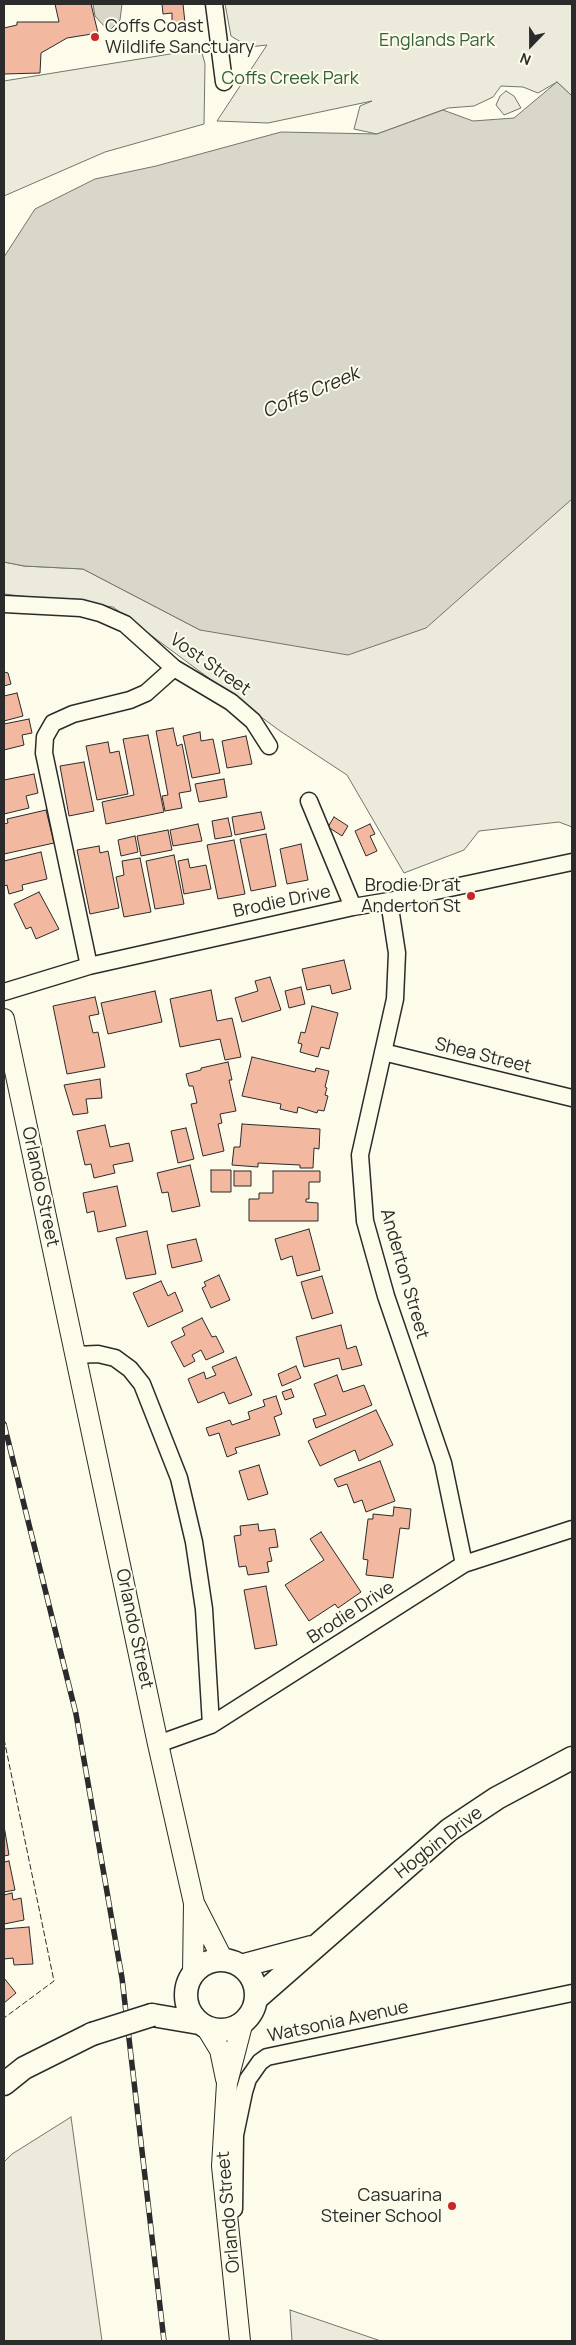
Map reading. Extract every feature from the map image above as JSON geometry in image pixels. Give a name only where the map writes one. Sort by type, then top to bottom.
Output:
[{"type":"main road","name":"Hogbin Drive","points":[[257,1998],[449,1830],[497,1798],[572,1758]]},
{"type":"main road","name":"Hogbin Drive","points":[[232,1963],[318,1946]]},
{"type":"main road","points":[[152,2015],[202,2025],[220,2031],[232,2030],[242,2024],[252,2013],[257,1998],[253,1980],[232,1963],[212,1961],[201,1965],[187,1983],[185,1994],[189,2010],[202,2025]]},
{"type":"main road","points":[[4,2084],[24,2068],[92,2034],[152,2015],[185,1994]]},
{"type":"street","points":[[214,4],[224,82]]},
{"type":"street","name":"Vost Street","points":[[4,604],[81,608],[100,613],[125,624],[174,668],[231,702],[253,721],[269,746]]},
{"type":"street","points":[[89,966],[44,753],[45,737],[53,723],[72,714],[130,700],[146,693],[174,668]]},
{"type":"street","points":[[309,801],[353,907]]},
{"type":"street","name":"Brodie Drive","points":[[4,992],[89,966],[353,907],[572,862]]},
{"type":"street","name":"Anderton Street","points":[[389,901],[397,953],[395,999],[360,1155],[365,1221],[386,1296],[443,1463],[464,1564]]},
{"type":"street","name":"Orlando Street","points":[[4,1019],[158,1744],[194,1904],[193,1973]]},
{"type":"street","name":"Shea Street","points":[[384,1052],[572,1098]]},
{"type":"street","points":[[75,1355],[98,1354],[115,1358],[130,1369],[142,1384],[179,1478],[194,1542],[204,1609],[211,1725]]},
{"type":"street","name":"Brodie Drive","points":[[158,1744],[211,1725],[464,1564],[572,1529]]},
{"type":"street","name":"Orlando Street","points":[[194,1904],[232,1963]]},
{"type":"street","name":"Watsonia Avenue","points":[[233,2266],[235,2134],[248,2079],[260,2062],[267,2057],[572,1993]]},
{"type":"street","name":"Orlando Street","points":[[240,2341],[222,2166],[227,2083],[242,2024]]},
{"type":"street","name":"Orlando Street","points":[[202,2025],[220,2050],[227,2083]]},
{"type":"green space","name":"Englands Park","points":[[225,4],[572,4],[572,96],[557,82],[538,93],[523,87],[501,86],[493,97],[474,106],[448,108],[377,134],[354,129],[360,106],[372,101],[268,123],[217,121],[267,45],[249,47],[231,36]]},
{"type":"green space","name":"Coffs Creek Park","points":[[201,49],[205,64],[204,124],[105,152],[4,196],[4,81]]},
{"type":"green space","points":[[506,91],[514,96],[521,108],[504,115],[496,105],[500,96]]},
{"type":"green space","points":[[572,499],[572,827],[559,822],[479,831],[464,850],[404,873],[347,775],[280,731],[113,607],[4,594],[4,562],[24,566],[83,569],[200,630]]},
{"type":"green space","points":[[71,2117],[102,2341],[4,2341],[4,2162],[12,2154]]},
{"type":"green space","points":[[290,2310],[381,2341],[292,2341]]},
{"type":"water","points":[[93,4],[122,4],[120,20],[111,29],[104,26],[95,16]]},
{"type":"water","name":"Coffs Creek","points":[[557,82],[572,96],[572,499],[426,628],[348,655],[200,630],[83,569],[24,566],[4,562],[4,257],[35,209],[95,179],[156,166],[281,132],[377,134],[443,110],[473,121],[514,118]]},
{"type":"building","points":[[55,4],[91,4],[98,33],[67,38],[41,53],[40,73],[4,74],[4,28],[17,25],[17,22],[59,22]]},
{"type":"building","points":[[162,4],[183,4],[185,23],[172,24],[172,13],[163,14]]},
{"type":"building","points":[[4,672],[8,673],[11,684],[4,686]]},
{"type":"building","points":[[17,693],[23,716],[4,721],[4,696]]},
{"type":"building","points":[[29,719],[32,733],[22,735],[24,745],[4,750],[4,724]]},
{"type":"building","points":[[173,728],[177,746],[182,744],[191,791],[179,793],[182,808],[165,811],[162,796],[168,795],[156,731]]},
{"type":"building","points":[[200,732],[201,741],[213,739],[220,773],[192,778],[183,736]]},
{"type":"building","points":[[148,735],[164,812],[106,824],[102,802],[134,795],[123,739]]},
{"type":"building","points":[[246,736],[252,764],[227,768],[222,741]]},
{"type":"building","points":[[108,742],[110,753],[119,751],[128,794],[97,800],[86,746]]},
{"type":"building","points":[[84,762],[94,811],[69,816],[60,766]]},
{"type":"building","points":[[34,774],[38,793],[26,796],[29,808],[4,814],[4,780]]},
{"type":"building","points":[[224,779],[227,797],[199,802],[195,784]]},
{"type":"building","points":[[46,810],[54,843],[4,854],[4,824],[8,823],[7,819]]},
{"type":"building","points":[[261,812],[265,829],[235,835],[232,817]]},
{"type":"building","points":[[334,817],[348,826],[342,836],[328,827]]},
{"type":"building","points":[[228,818],[232,836],[215,839],[212,821]]},
{"type":"building","points":[[198,824],[202,841],[173,846],[170,830]]},
{"type":"building","points":[[370,824],[375,834],[370,836],[377,851],[366,856],[355,831]]},
{"type":"building","points":[[168,830],[172,850],[141,856],[137,836]]},
{"type":"building","points":[[266,834],[276,886],[251,891],[240,839]]},
{"type":"building","points":[[135,836],[138,852],[121,856],[118,840]]},
{"type":"building","points":[[234,840],[245,894],[218,899],[207,845]]},
{"type":"building","points":[[301,844],[308,880],[287,884],[280,849]]},
{"type":"building","points":[[99,846],[100,853],[108,851],[119,908],[90,914],[77,850]]},
{"type":"building","points":[[41,852],[47,879],[22,885],[23,890],[9,894],[7,885],[4,886],[4,861]]},
{"type":"building","points":[[174,855],[184,904],[155,909],[146,861]]},
{"type":"building","points":[[140,858],[151,912],[124,917],[116,877],[124,875],[122,861]]},
{"type":"building","points":[[188,859],[190,868],[206,865],[211,889],[184,894],[178,861]]},
{"type":"building","points":[[39,892],[59,929],[36,939],[31,927],[26,929],[14,904]]},
{"type":"building","points":[[344,960],[351,989],[332,994],[330,985],[307,990],[302,969]]},
{"type":"building","points":[[270,977],[281,1010],[242,1022],[235,998],[258,991],[255,981]]},
{"type":"building","points":[[301,987],[305,1004],[289,1008],[285,991]]},
{"type":"building","points":[[211,990],[217,1021],[232,1018],[241,1057],[225,1060],[220,1039],[180,1047],[170,999]]},
{"type":"building","points":[[155,991],[162,1022],[108,1034],[101,1003]]},
{"type":"building","points":[[95,997],[99,1014],[89,1016],[93,1033],[98,1032],[105,1067],[67,1074],[53,1006]]},
{"type":"building","points":[[312,1006],[338,1013],[329,1049],[321,1047],[318,1057],[300,1052],[302,1044],[298,1043],[301,1032],[305,1033]]},
{"type":"building","points":[[252,1057],[315,1072],[316,1068],[329,1071],[325,1087],[327,1088],[325,1095],[328,1096],[324,1111],[318,1110],[317,1113],[298,1107],[297,1113],[280,1109],[281,1104],[242,1096]]},
{"type":"building","points":[[228,1062],[232,1080],[229,1080],[236,1111],[220,1114],[222,1123],[218,1124],[224,1151],[203,1156],[191,1104],[197,1103],[193,1086],[189,1086],[186,1074],[201,1070],[201,1068]]},
{"type":"building","points":[[100,1079],[102,1098],[86,1099],[88,1113],[73,1115],[64,1085]]},
{"type":"building","points":[[242,1124],[320,1129],[319,1149],[314,1148],[313,1168],[300,1168],[300,1165],[258,1163],[258,1167],[232,1165],[234,1147],[240,1147]]},
{"type":"building","points":[[105,1125],[110,1147],[129,1143],[133,1161],[113,1165],[115,1173],[94,1178],[91,1164],[85,1165],[77,1131]]},
{"type":"building","points":[[186,1128],[194,1159],[178,1163],[171,1131]]},
{"type":"building","points":[[190,1165],[200,1206],[172,1212],[168,1192],[162,1193],[157,1173]]},
{"type":"building","points":[[211,1170],[231,1170],[231,1192],[211,1192]]},
{"type":"building","points":[[234,1171],[251,1171],[251,1186],[234,1186]]},
{"type":"building","points":[[273,1171],[320,1171],[320,1182],[309,1182],[309,1199],[306,1199],[306,1202],[318,1203],[318,1221],[249,1221],[249,1199],[259,1199],[259,1193],[273,1193]]},
{"type":"building","points":[[117,1186],[126,1226],[98,1232],[94,1211],[87,1213],[83,1193]]},
{"type":"building","points":[[309,1229],[320,1270],[297,1276],[292,1256],[281,1260],[275,1239]]},
{"type":"building","points":[[147,1231],[156,1274],[126,1279],[116,1238]]},
{"type":"building","points":[[196,1239],[202,1261],[172,1268],[167,1245]]},
{"type":"building","points":[[219,1275],[230,1300],[211,1308],[202,1288],[206,1286],[204,1282]]},
{"type":"building","points":[[322,1276],[333,1313],[312,1319],[301,1282]]},
{"type":"building","points":[[161,1281],[168,1296],[175,1292],[183,1311],[148,1327],[133,1293]]},
{"type":"building","points":[[202,1318],[212,1337],[216,1336],[224,1352],[206,1360],[201,1350],[192,1355],[195,1361],[184,1367],[171,1342],[185,1335],[182,1328]]},
{"type":"building","points":[[341,1325],[347,1349],[356,1346],[362,1365],[342,1370],[339,1358],[304,1367],[296,1337]]},
{"type":"building","points":[[236,1357],[252,1395],[229,1404],[224,1392],[198,1403],[188,1379],[204,1372],[206,1379],[216,1375],[212,1367]]},
{"type":"building","points":[[296,1366],[301,1378],[282,1386],[278,1374]]},
{"type":"building","points":[[337,1375],[343,1392],[364,1385],[372,1405],[316,1428],[313,1419],[326,1415],[314,1384]]},
{"type":"building","points":[[291,1389],[294,1397],[285,1400],[282,1392]]},
{"type":"building","points":[[276,1396],[282,1414],[274,1417],[280,1435],[235,1448],[237,1453],[227,1457],[219,1433],[209,1436],[206,1428],[230,1420],[232,1425],[250,1419],[248,1412],[265,1406],[263,1400]]},
{"type":"building","points":[[376,1410],[393,1445],[359,1461],[355,1450],[320,1466],[308,1441]]},
{"type":"building","points":[[380,1461],[395,1501],[366,1512],[362,1500],[354,1503],[347,1484],[338,1487],[334,1479]]},
{"type":"building","points":[[259,1465],[268,1494],[248,1500],[239,1471]]},
{"type":"building","points":[[394,1507],[411,1509],[409,1529],[400,1528],[393,1578],[366,1575],[368,1560],[363,1559],[368,1519],[373,1519],[373,1514],[393,1516]]},
{"type":"building","points":[[258,1524],[259,1531],[275,1529],[278,1547],[269,1548],[272,1561],[267,1562],[269,1572],[248,1575],[246,1566],[239,1567],[234,1536],[241,1535],[240,1526]]},
{"type":"building","points":[[321,1532],[361,1592],[338,1608],[335,1604],[309,1621],[285,1585],[324,1560],[310,1539]]},
{"type":"building","points":[[266,1586],[277,1645],[255,1649],[244,1590]]},
{"type":"building","points":[[4,1826],[9,1855],[4,1856]]},
{"type":"building","points":[[9,1861],[15,1890],[4,1892],[4,1862]]},
{"type":"building","points":[[12,1893],[13,1900],[21,1898],[24,1920],[4,1924],[4,1895]]},
{"type":"building","points":[[29,1927],[33,1964],[14,1965],[13,1958],[4,1959],[4,1929]]},
{"type":"building","points":[[4,1978],[16,1993],[4,2003]]},
{"type":"railway","points":[[4,1424],[76,1714],[122,1978],[164,2341]]},
{"type":"fence","points":[[4,1739],[54,1981],[4,2018]]},
{"type":"place","name":"Coffs Coast Wildlife Sanctuary","points":[[95,37]]},
{"type":"place","name":"Brodie Dr at Anderton St","points":[[471,896]]},
{"type":"place","name":"Casuarina Steiner School","points":[[452,2206]]}]
